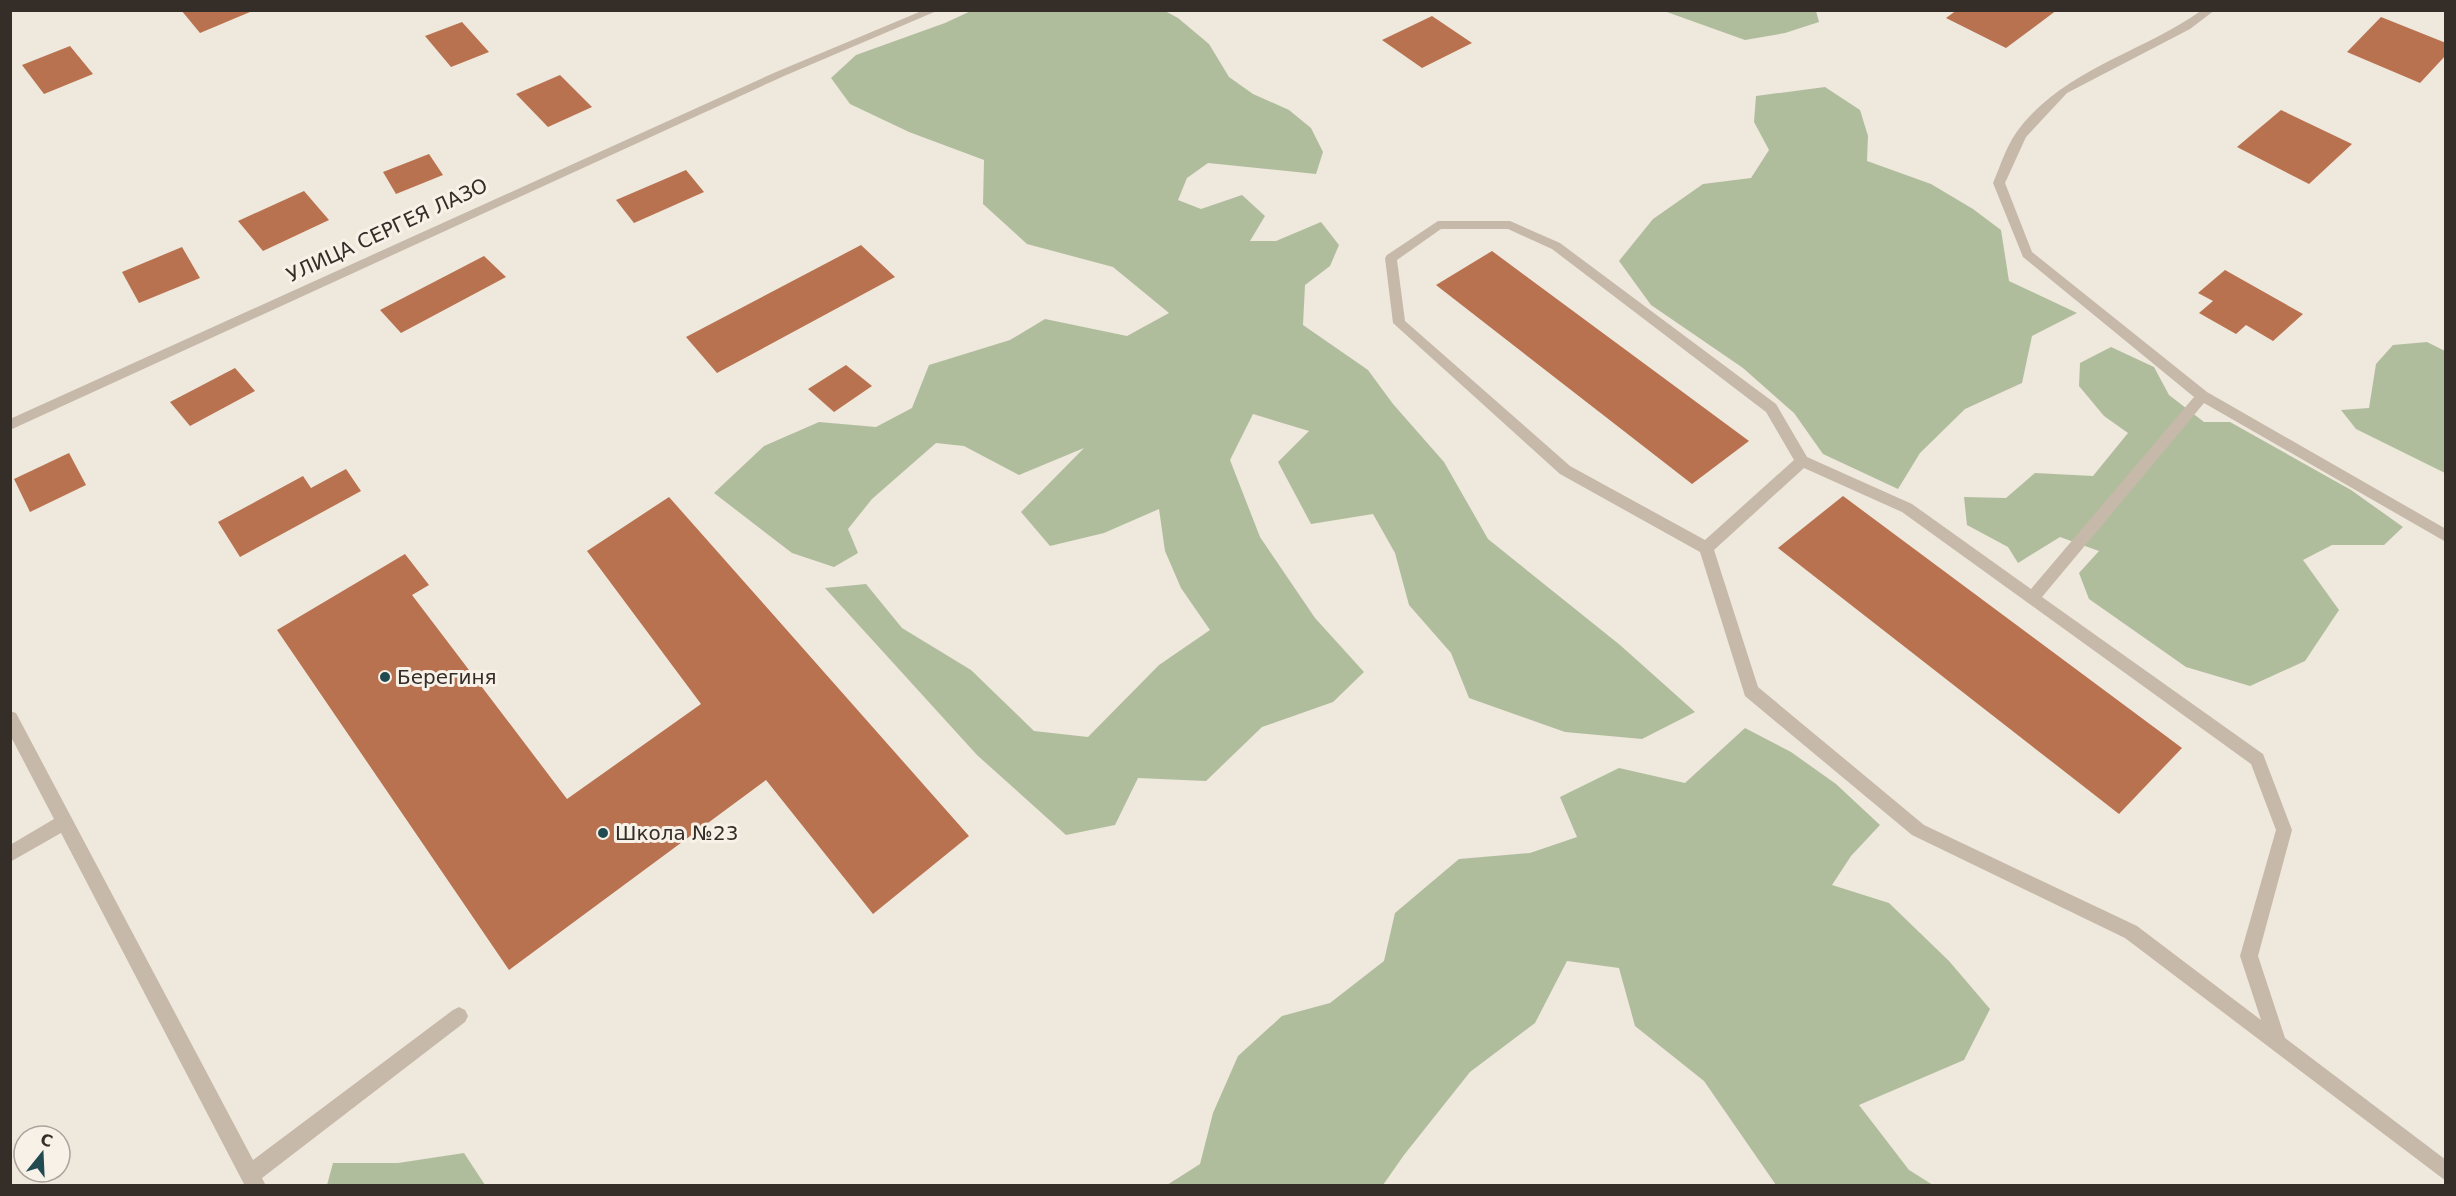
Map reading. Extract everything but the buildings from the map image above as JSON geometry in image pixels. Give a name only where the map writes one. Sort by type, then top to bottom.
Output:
[{"type":"street","name":"УЛИЦА СЕРГЕЯ ЛАЗО","points":[[10,425],[780,74],[934,10]]},
{"type":"street","points":[[2210,10],[2186,27],[2063,91],[2021,135],[1999,183],[2027,254],[2202,396],[2445,536]]},
{"type":"street","points":[[2278,1045],[2249,956],[2283,830],[2257,759],[1907,508],[1802,461],[1771,408],[1556,246],[1510,225],[1438,225],[1391,258],[1399,323],[1565,470],[1706,548],[1750,691],[1918,830],[2131,932],[2278,1045],[2445,1172]]},
{"type":"street","points":[[2032,598],[2202,396]]},
{"type":"street","points":[[1706,548],[1802,461]]},
{"type":"street","points":[[10,718],[254,1180],[459,1016]]},
{"type":"street","points":[[10,854],[66,821]]},
{"type":"green space","points":[[973,10],[1165,11],[1178,18],[1209,44],[1229,77],[1253,94],[1289,110],[1311,128],[1323,152],[1316,174],[1208,163],[1187,178],[1178,200],[1201,209],[1242,195],[1265,216],[1250,241],[1276,241],[1321,222],[1339,245],[1330,266],[1305,285],[1303,325],[1368,370],[1393,404],[1444,462],[1488,539],[1620,645],[1695,712],[1642,739],[1565,732],[1469,698],[1451,653],[1409,605],[1395,553],[1373,514],[1311,524],[1278,462],[1309,431],[1253,414],[1230,460],[1260,537],[1315,618],[1364,672],[1333,702],[1262,727],[1206,781],[1138,778],[1115,825],[1066,835],[977,755],[825,588],[866,584],[902,628],[971,670],[1034,731],[1088,737],[1159,665],[1210,630],[1181,588],[1165,551],[1159,509],[1104,533],[1050,546],[1021,512],[1084,448],[1019,475],[964,446],[936,443],[872,499],[848,529],[858,553],[834,567],[792,553],[714,493],[764,446],[819,422],[876,427],[912,408],[929,365],[1010,340],[1045,319],[1127,336],[1169,313],[1113,267],[1027,244],[983,204],[984,160],[909,132],[850,104],[831,78],[856,55],[945,23]]},
{"type":"green space","points":[[1664,11],[1816,11],[1819,22],[1785,33],[1745,40]]},
{"type":"green space","points":[[1825,87],[1860,110],[1868,136],[1867,161],[1931,184],[1973,209],[2001,230],[2009,281],[2077,313],[2032,336],[2022,383],[1965,409],[1920,453],[1898,489],[1823,454],[1794,413],[1743,368],[1651,305],[1619,261],[1653,219],[1703,184],[1751,178],[1769,150],[1754,122],[1756,96]]},
{"type":"green space","points":[[2427,342],[2445,351],[2445,473],[2356,429],[2341,410],[2369,408],[2376,364],[2393,345]]},
{"type":"green space","points":[[2111,347],[2154,367],[2169,395],[2204,422],[2230,422],[2351,490],[2403,527],[2384,545],[2332,545],[2303,560],[2339,610],[2305,661],[2250,686],[2186,667],[2089,599],[2079,573],[2099,551],[2060,537],[2018,563],[2008,547],[1967,525],[1964,497],[2006,498],[2035,473],[2093,476],[2128,433],[2104,416],[2079,386],[2080,363]]},
{"type":"green space","points":[[1745,728],[1791,752],[1836,784],[1880,825],[1851,856],[1832,885],[1889,903],[1949,961],[1990,1009],[1964,1060],[1859,1105],[1909,1170],[1933,1185],[1776,1185],[1704,1081],[1635,1026],[1619,968],[1567,961],[1535,1023],[1470,1072],[1383,1185],[1167,1185],[1200,1164],[1213,1113],[1238,1056],[1282,1016],[1330,1003],[1384,961],[1395,913],[1459,859],[1530,853],[1577,837],[1560,797],[1619,768],[1685,783]]},
{"type":"green space","points":[[464,1153],[485,1185],[327,1185],[333,1163],[398,1163]]},
{"type":"place","name":"Берегиня","points":[[385,677]]},
{"type":"place","name":"Школа №23","points":[[603,833]]}]
